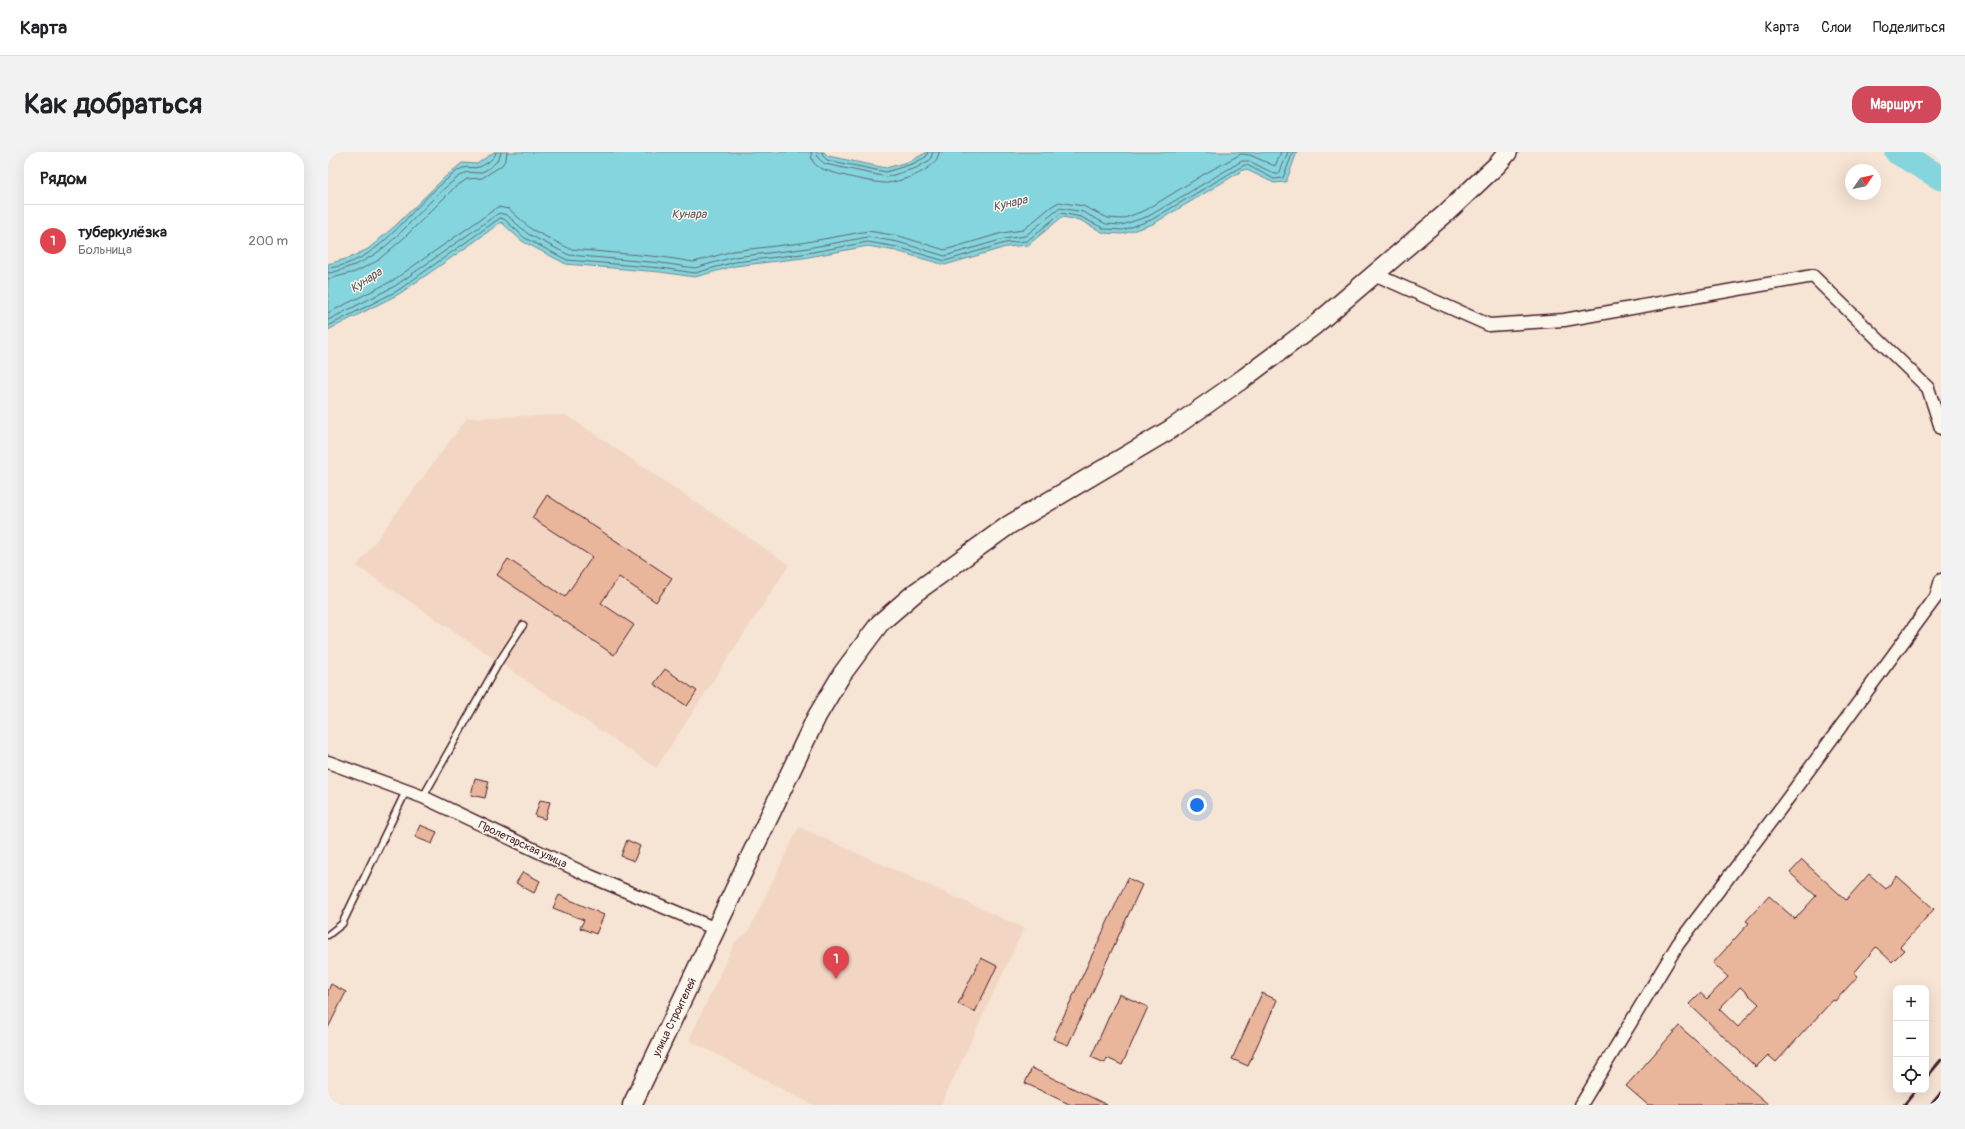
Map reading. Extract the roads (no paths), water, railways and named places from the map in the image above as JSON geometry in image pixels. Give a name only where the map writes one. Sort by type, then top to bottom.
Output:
[{"type":"street","name":"улица Строителей","points":[[632,1105],[817,716],[842,674],[880,623],[916,592],[1009,525],[1171,429],[1315,325],[1445,214],[1498,164],[1508,152]]},
{"type":"street","points":[[1374,274],[1489,325],[1564,320],[1813,276],[1928,388],[1941,428]]},
{"type":"street","points":[[1581,1105],[1678,944],[1780,809],[1936,597],[1941,580]]},
{"type":"street","name":"Пролетарская улица","points":[[328,762],[423,797],[590,876],[716,929]]},
{"type":"lane","points":[[423,797],[499,662],[523,625]]},
{"type":"lane","points":[[328,935],[342,924],[406,791]]},
{"type":"water","name":"Кунара","points":[[494,152],[824,152],[828,156],[886,168],[911,161],[927,152],[1297,152],[1286,182],[1274,183],[1245,169],[1153,224],[1123,234],[1104,233],[1080,220],[1062,217],[1028,245],[1006,247],[945,265],[896,251],[868,246],[803,258],[735,266],[695,277],[660,272],[566,264],[522,241],[501,222],[399,294],[328,330],[328,264],[349,258],[368,249],[395,226],[445,177],[462,163],[477,164]]},
{"type":"waterway","name":"Кунара","points":[[1897,152],[1941,178]]},
{"type":"railway","points":[[1929,1074],[1941,1060]]},
{"type":"railway","points":[[1904,1105],[1914,1093]]},
{"type":"railway","points":[[1931,1105],[1941,1093]]},
{"type":"place","name":"туберкулёзка","points":[[836,979]]}]
